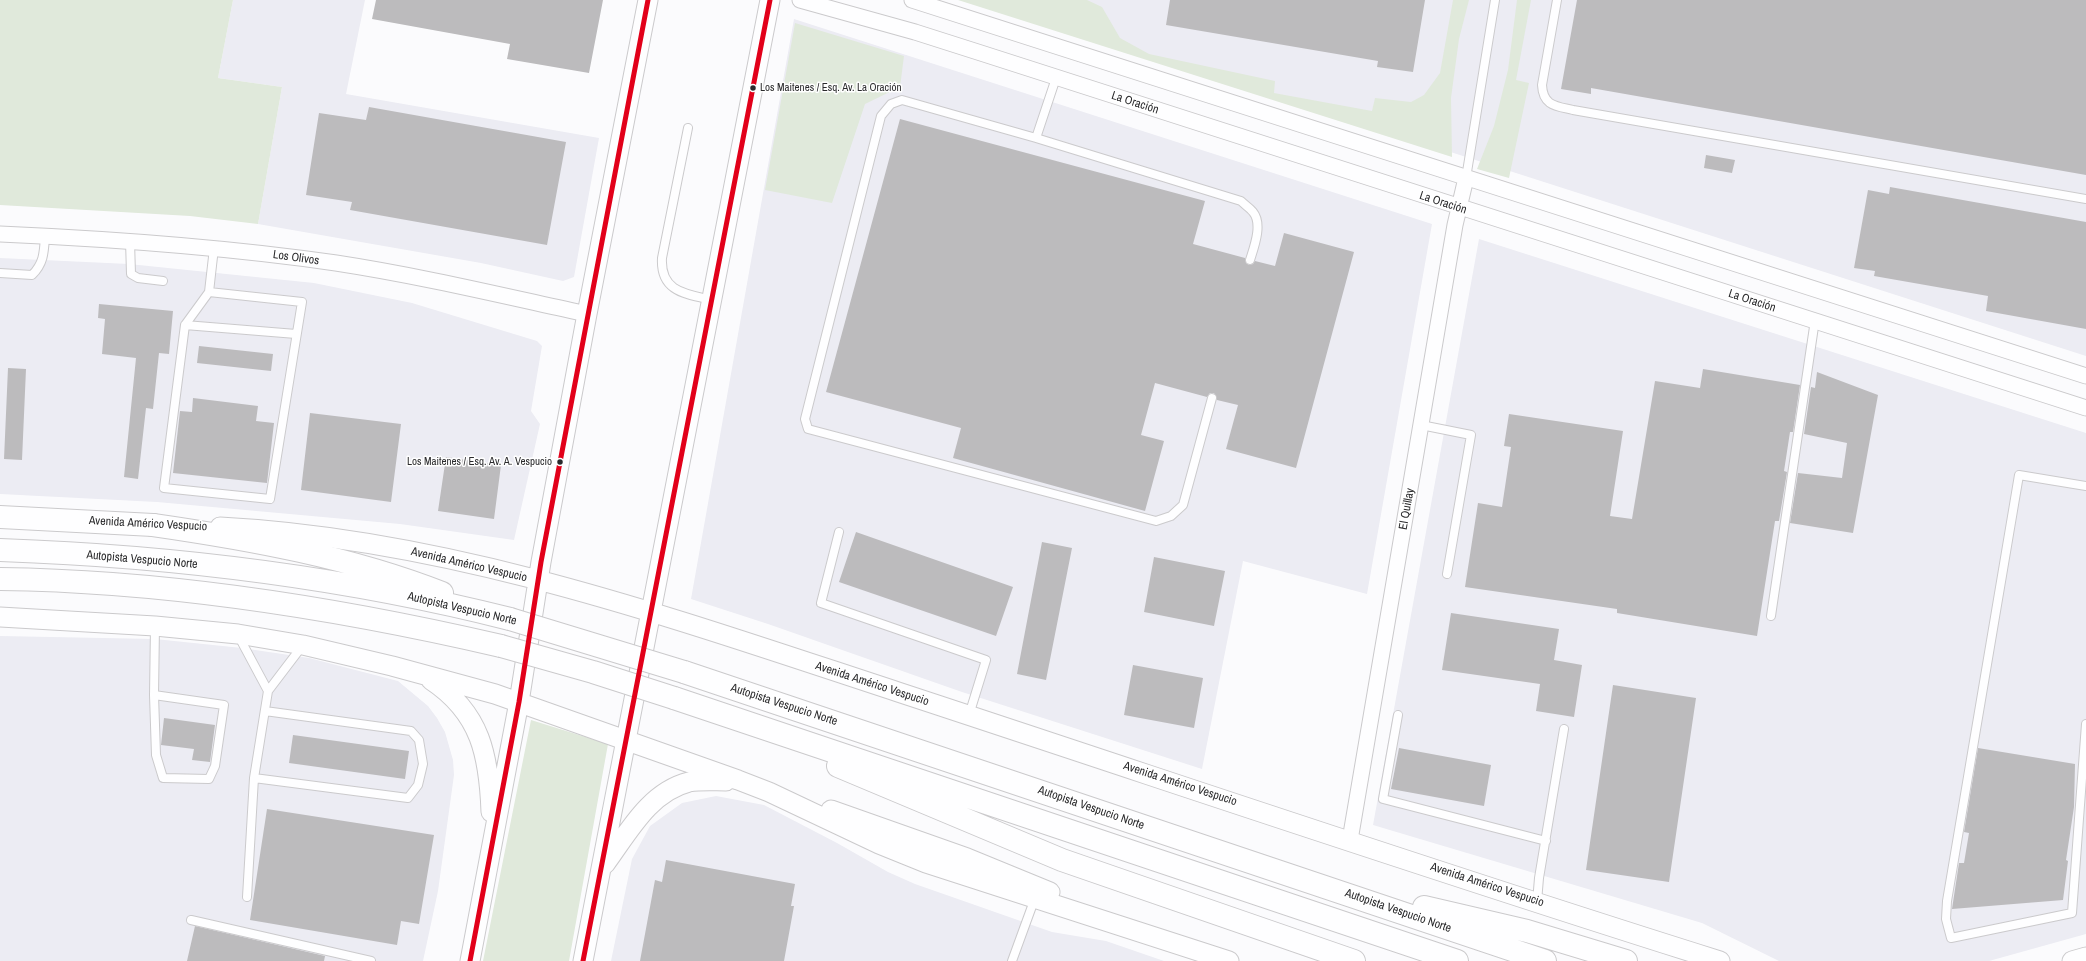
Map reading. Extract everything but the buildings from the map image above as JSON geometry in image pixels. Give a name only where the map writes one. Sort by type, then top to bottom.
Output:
[{"type":"main road","name":"Avenida Américo Vespucio","points":[[0,517],[153,525]]},
{"type":"main road","points":[[153,525],[227,536],[356,565],[413,582],[461,600],[500,617]]},
{"type":"main road","name":"Autopista Vespucio Norte","points":[[0,550],[142,559],[259,572],[384,592],[500,617],[684,672],[1545,961]]},
{"type":"main road","points":[[0,579],[89,583],[247,599],[378,619],[501,646],[593,672],[674,698],[1457,961]]},
{"type":"main road","points":[[767,729],[802,749],[846,770],[1044,853],[1354,961]]},
{"type":"main road","points":[[1311,882],[1527,931],[1626,961]]},
{"type":"main road","points":[[1306,945],[1336,961]]},
{"type":"street","points":[[470,961],[519,702],[538,581],[587,314],[648,0]]},
{"type":"street","points":[[583,961],[770,0]]},
{"type":"street","name":"La Oración","points":[[800,0],[915,32],[1459,208],[1815,320],[2086,408]]},
{"type":"street","points":[[912,0],[2086,376]]},
{"type":"street","name":"El Quillay","points":[[1350,840],[1459,208],[1466,178]]},
{"type":"street","name":"Los Olivos","points":[[0,234],[130,241],[214,248],[336,263],[481,289],[587,314]]},
{"type":"street","name":"Avenida Américo Vespucio","points":[[153,525],[252,529],[362,542],[538,581],[651,613],[969,715],[1720,961]]},
{"type":"street","points":[[0,617],[155,626],[238,634],[303,645],[421,674],[519,702],[738,780],[769,792],[903,855],[1229,961]]},
{"type":"street","points":[[421,674],[449,693],[462,706],[475,726],[486,757],[489,776],[493,842]]},
{"type":"street","points":[[602,868],[638,818],[657,799],[668,792],[691,782],[738,780]]},
{"type":"street","points":[[769,792],[805,801],[967,858],[1057,895],[1101,919]]},
{"type":"street","points":[[2072,961],[2086,957]]},
{"type":"lane","points":[[1466,178],[1495,0]]},
{"type":"lane","points":[[1557,0],[1542,85],[1542,96],[1549,103],[1581,111],[2086,199]]},
{"type":"lane","points":[[1036,138],[1056,78]]},
{"type":"lane","points":[[1212,398],[1183,505],[1172,516],[1156,521],[808,429],[805,419],[881,116],[891,104],[902,100],[1036,138],[1241,201],[1254,213],[1257,222],[1256,238],[1250,260]]},
{"type":"lane","points":[[688,128],[662,258],[663,272],[670,284],[676,290],[712,300]]},
{"type":"lane","points":[[0,274],[32,275],[40,267],[44,259],[45,236]]},
{"type":"lane","points":[[130,241],[131,274],[138,278],[164,281]]},
{"type":"lane","points":[[210,292],[302,302],[270,499],[164,488],[185,325],[210,292],[214,248]]},
{"type":"lane","points":[[1771,616],[1815,320]]},
{"type":"lane","points":[[185,325],[296,334]]},
{"type":"lane","points":[[1421,425],[1471,434],[1447,574]]},
{"type":"lane","points":[[2086,486],[2019,475],[1947,901],[1946,919],[1951,938],[2072,913],[2086,724]]},
{"type":"lane","points":[[839,532],[821,603],[986,660],[969,715]]},
{"type":"lane","points":[[154,695],[224,705],[215,766],[209,779],[164,778],[156,755],[154,695],[155,626]]},
{"type":"lane","points":[[238,634],[268,691]]},
{"type":"lane","points":[[247,897],[254,778],[268,691],[303,645]]},
{"type":"lane","points":[[254,778],[408,798],[418,785],[423,764],[419,740],[411,731],[265,712]]},
{"type":"lane","points":[[1398,715],[1383,799],[1546,841]]},
{"type":"lane","points":[[1537,902],[1539,878],[1564,729]]},
{"type":"lane","points":[[1012,961],[1035,898]]},
{"type":"lane","points":[[191,920],[371,961]]},
{"type":"shaded area","points":[[0,0],[233,0],[218,78],[282,87],[258,224],[190,216],[0,205]]},
{"type":"shaded area","points":[[233,0],[365,0],[346,94],[599,138],[574,277],[563,281],[481,263],[258,224],[282,87],[218,78]]},
{"type":"shaded area","points":[[958,0],[1087,0],[1102,7],[1120,38],[1149,54],[1275,81],[1274,93],[1372,111],[1375,98],[1411,102],[1424,95],[1440,73],[1453,0],[1469,0],[1459,39],[1451,98],[1452,157]]},
{"type":"shaded area","points":[[977,0],[2086,0],[2086,356]]},
{"type":"shaded area","points":[[1517,0],[1531,0],[1516,80],[1529,83],[1509,178],[1477,169],[1494,126],[1508,70]]},
{"type":"shaded area","points":[[794,19],[1432,224],[1367,594],[1243,561],[1202,769],[962,692],[768,624],[691,599]]},
{"type":"shaded area","points":[[795,23],[904,56],[900,87],[865,104],[832,203],[765,190]]},
{"type":"shaded area","points":[[1479,239],[2086,433],[2086,934],[1989,961],[1779,961],[1702,923],[1373,825]]},
{"type":"shaded area","points":[[0,258],[129,264],[314,283],[412,303],[537,341],[542,346],[531,411],[540,424],[514,540],[400,524],[157,502],[0,494]]},
{"type":"shaded area","points":[[0,636],[155,639],[242,648],[309,658],[398,681],[428,706],[437,718],[445,732],[453,760],[454,775],[438,891],[423,961],[0,961]]},
{"type":"shaded area","points":[[531,720],[608,744],[569,961],[483,961]]},
{"type":"shaded area","points":[[716,796],[764,805],[837,843],[888,872],[915,884],[1052,932],[1106,941],[1164,961],[611,961],[632,859],[650,826],[682,803]]},
{"type":"transit line","points":[[470,961],[519,702],[541,562],[648,0]]},
{"type":"transit line","points":[[583,961],[770,0]]},
{"type":"place","name":"Los Maitenes / Esq. Av. La Oración","points":[[753,88]]},
{"type":"place","name":"Los Maitenes / Esq. Av. A. Vespucio","points":[[560,462]]}]
